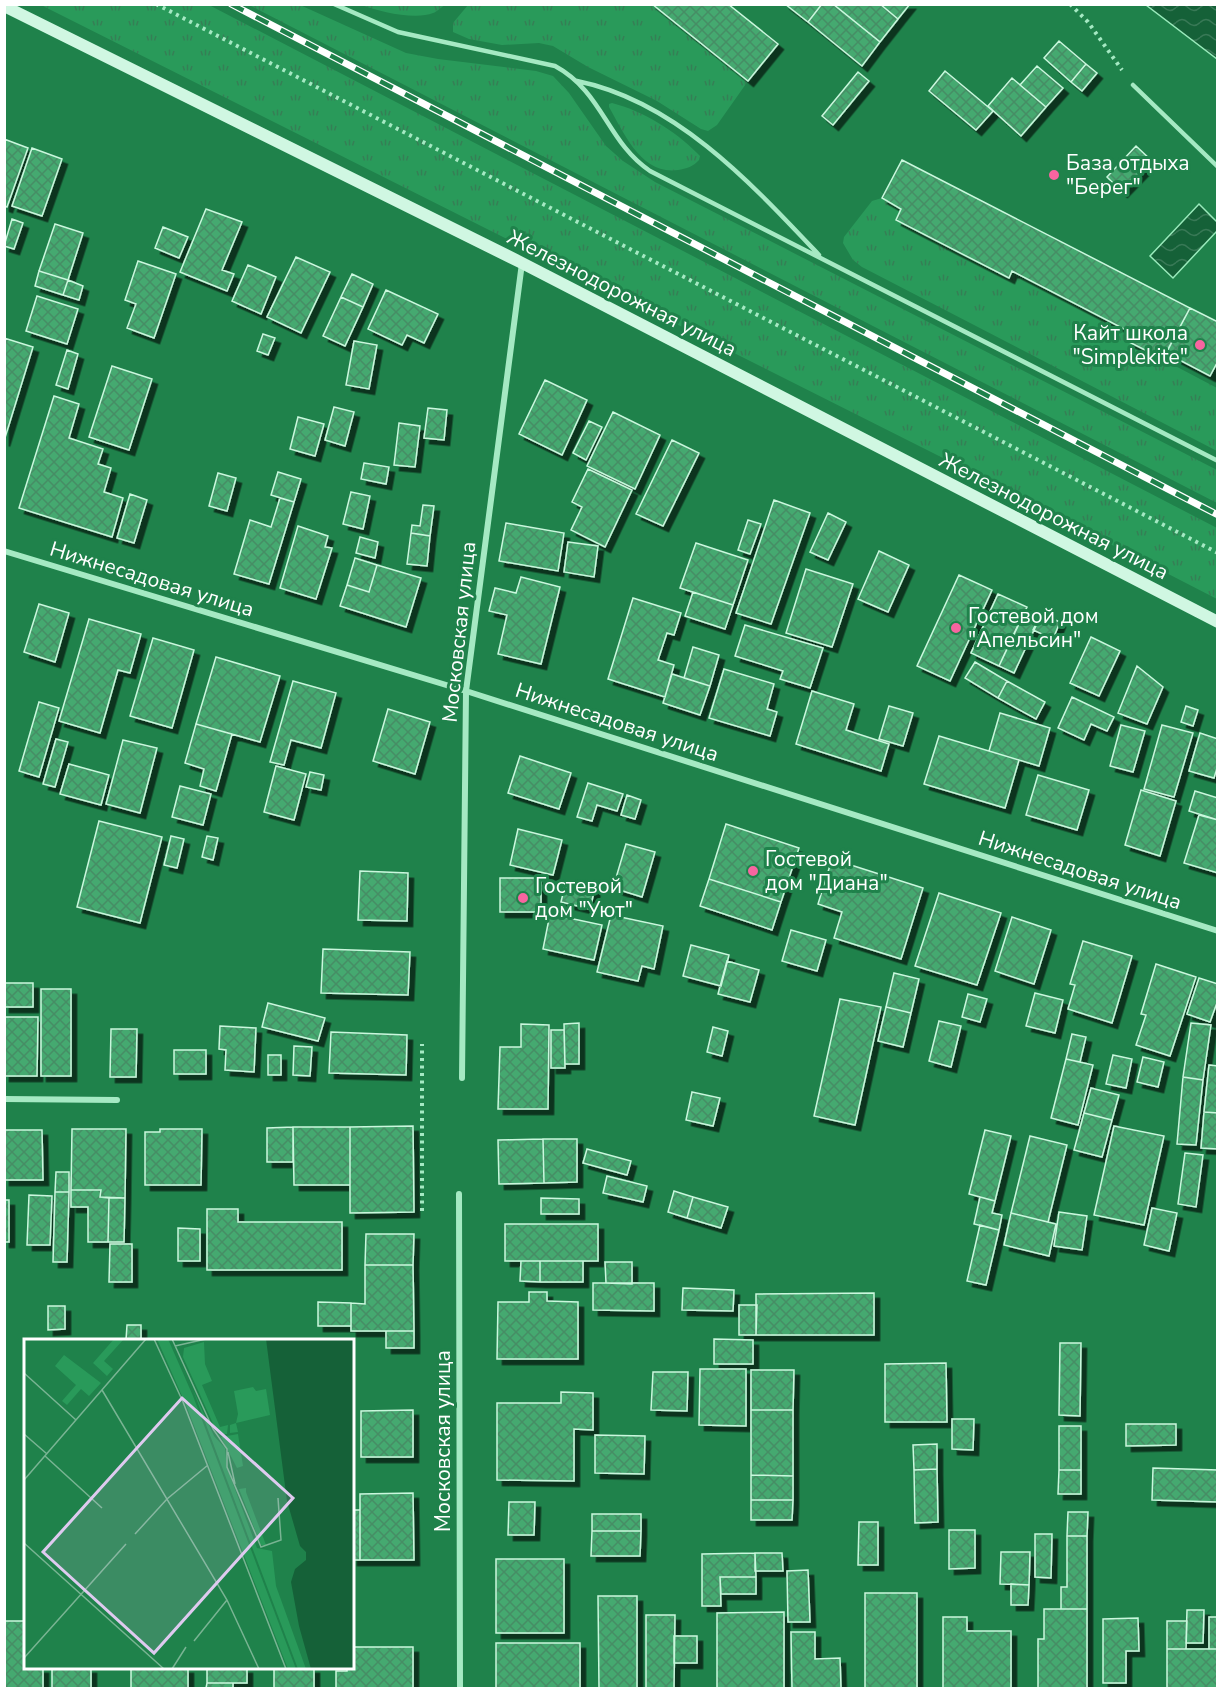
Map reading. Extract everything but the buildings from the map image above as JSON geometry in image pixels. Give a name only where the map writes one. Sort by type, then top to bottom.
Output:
[{"type":"main road","name":"Железнодорожная улица","points":[[4,6],[522,263],[1218,622]]},
{"type":"street","name":"Московская улица","points":[[462,1078],[466,692],[522,263]]},
{"type":"street","name":"Нижнесадовая улица","points":[[4,551],[466,692],[1218,931]]},
{"type":"street","points":[[4,1099],[117,1100]]},
{"type":"street","name":"Московская улица","points":[[459,1194],[460,1689]]},
{"type":"lane","points":[[333,4],[398,32],[544,63],[566,72],[592,97],[620,141],[639,164],[1218,461]]},
{"type":"lane","points":[[577,81],[614,91],[647,106],[689,131],[732,168],[821,257]]},
{"type":"lane","points":[[1132,85],[1218,167]]},
{"type":"path","points":[[156,4],[1218,553]]},
{"type":"path","points":[[1070,4],[1088,22],[1132,85]]},
{"type":"path","points":[[422,1044],[422,1211]]},
{"type":"green space","points":[[445,4],[434,12],[417,16],[387,12],[362,5]]},
{"type":"green space","points":[[41,5],[209,5],[1217,528],[1217,599],[939,456]]},
{"type":"green space","points":[[249,5],[300,5],[406,53],[536,71],[553,76],[569,93],[606,146],[623,161],[655,182],[1217,470],[1217,503]]},
{"type":"green space","points":[[468,5],[652,5],[748,81],[717,125],[708,131],[553,46],[539,43],[502,45],[469,39],[453,32],[453,23]]},
{"type":"green space","points":[[612,103],[646,116],[668,129],[700,156],[699,160],[690,167],[678,170],[665,170],[654,166],[635,150],[628,140],[609,107]]},
{"type":"green space","points":[[882,198],[901,209],[896,220],[1009,278],[1012,271],[1132,333],[1128,341],[1217,388],[1217,451],[862,267],[853,260],[843,243],[844,237],[872,201]]},
{"type":"water","points":[[1146,5],[1217,5],[1217,59]]},
{"type":"water","points":[[1199,204],[1217,222],[1217,231],[1173,278],[1150,256]]},
{"type":"railway","points":[[231,4],[1218,515]]},
{"type":"place","name":"База отдыха \"Берег\"","points":[[1054,175]]},
{"type":"place","name":"Кайт школа \"Simplekite\"","points":[[1200,345]]},
{"type":"place","name":"Гостевой дом \"Апельсин\"","points":[[956,628]]},
{"type":"place","name":"Гостевой дом \"Диана\"","points":[[753,871]]},
{"type":"place","name":"Гостевой дом \"Уют\"","points":[[523,898]]}]
